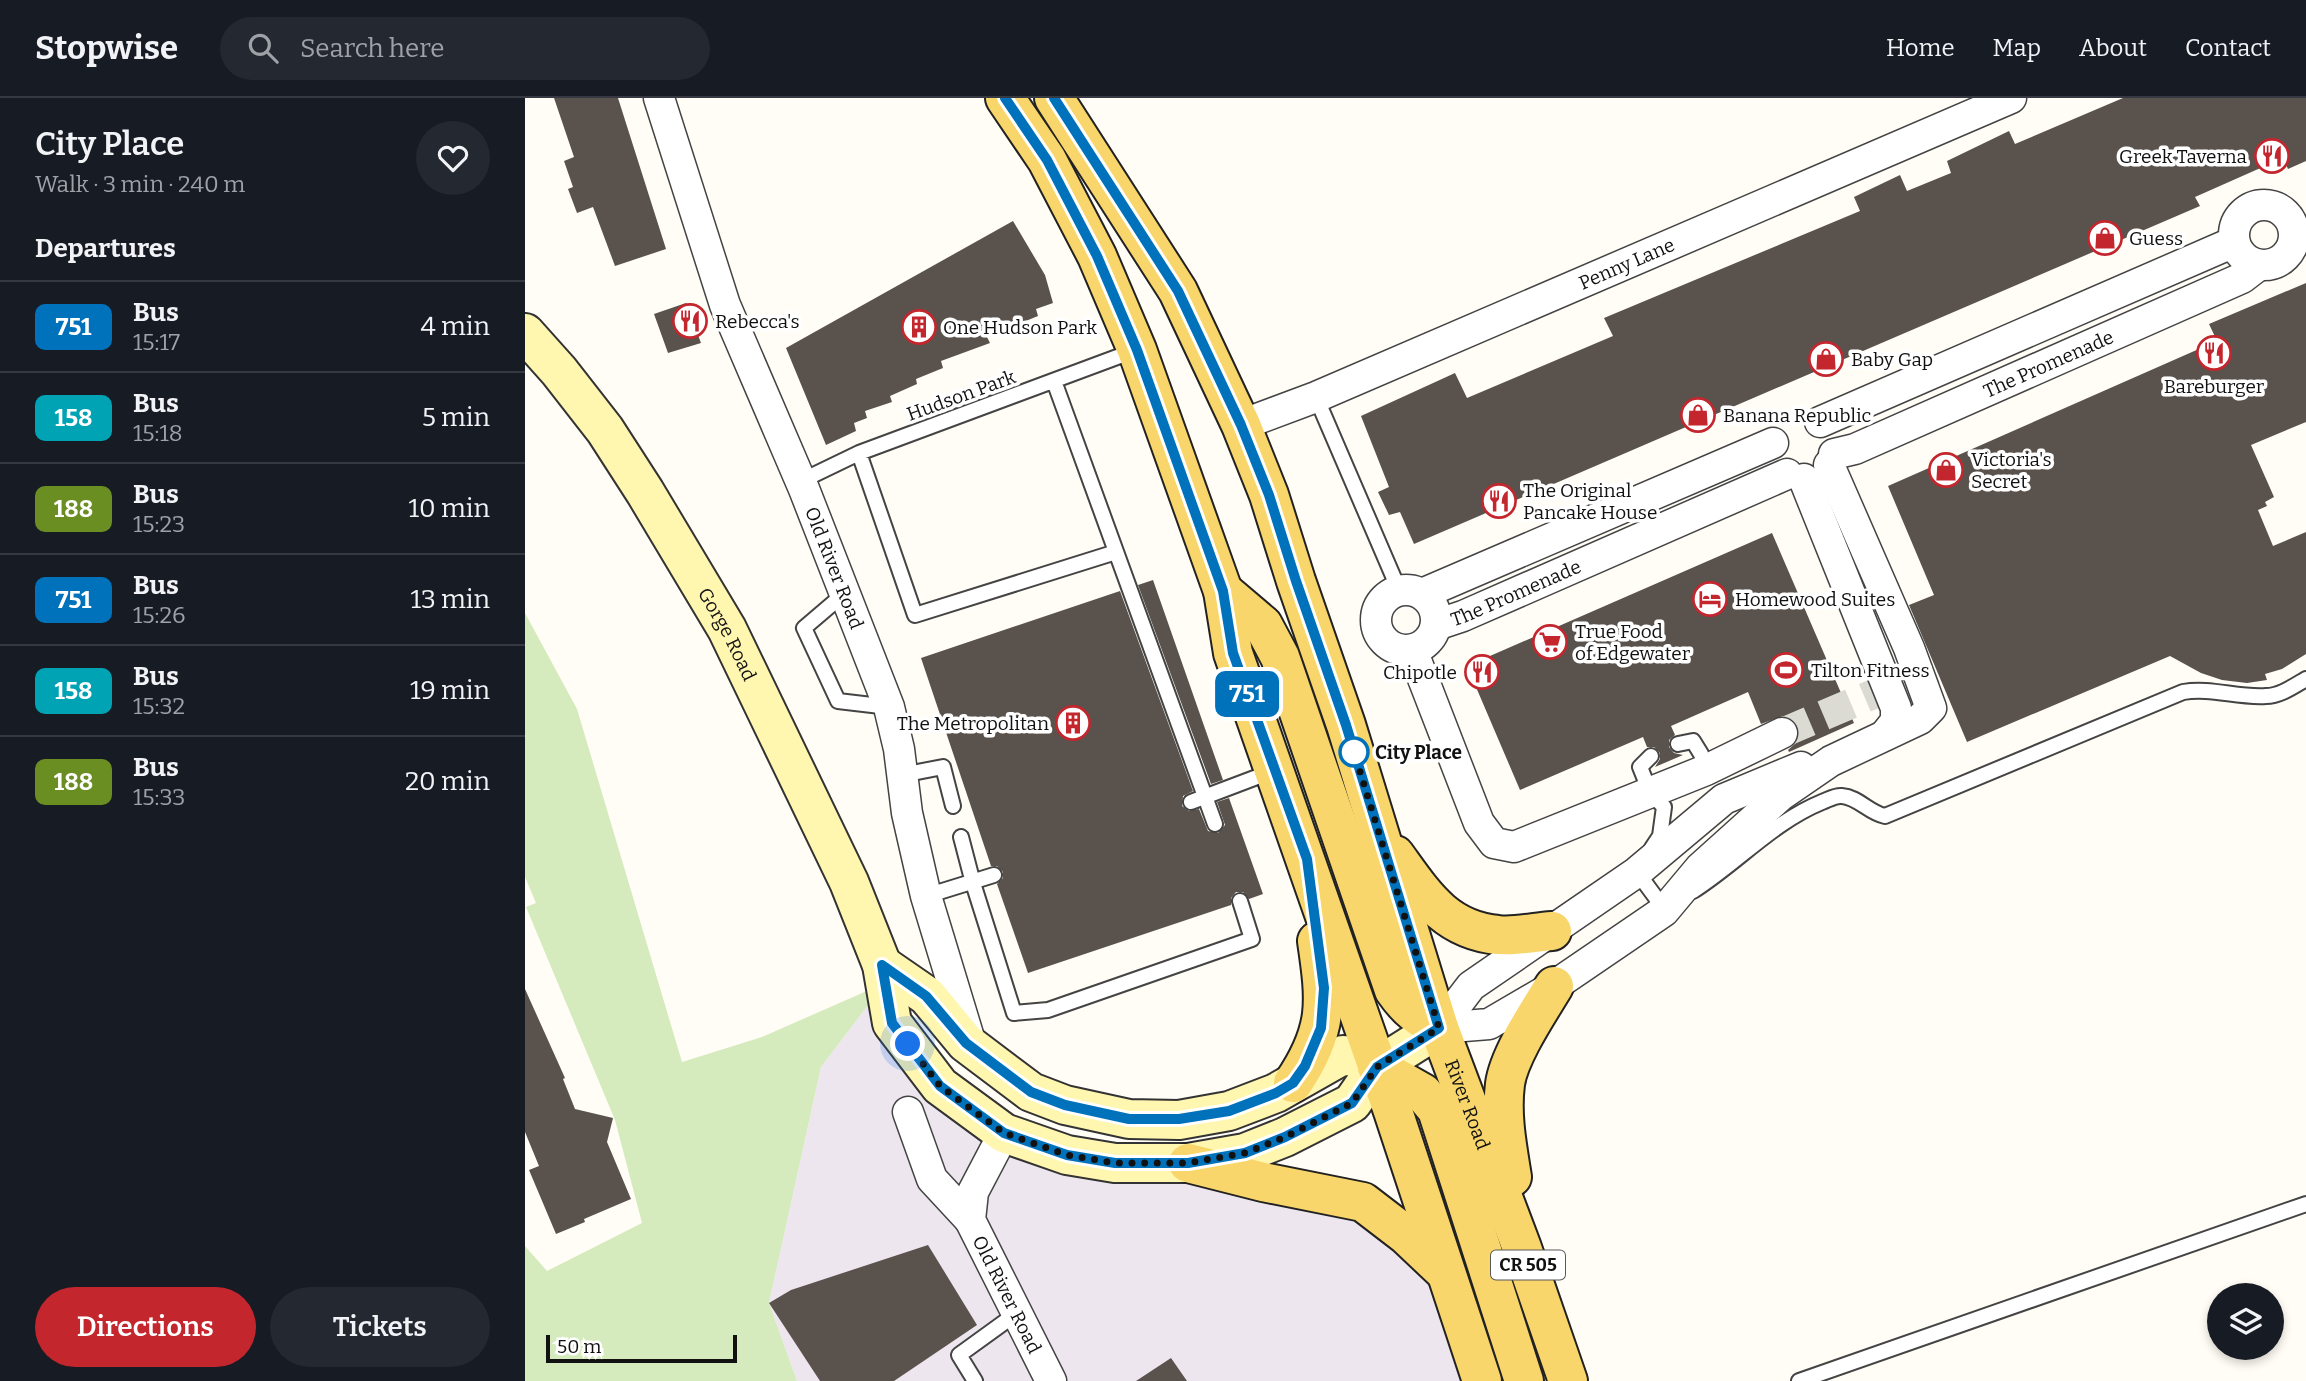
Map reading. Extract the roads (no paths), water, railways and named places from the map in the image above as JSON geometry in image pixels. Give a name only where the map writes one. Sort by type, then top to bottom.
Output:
[{"type":"main road","points":[[1005,98],[1047,160],[1097,256],[1137,350],[1223,591],[1233,653],[1307,859],[1482,1381]]},
{"type":"main road","name":"River Road","points":[[1054,98],[1178,291],[1241,425],[1269,495],[1439,1028],[1522,1248],[1568,1381]]},
{"type":"main road","name":"Gorge Road","points":[[525,334],[559,371],[605,430],[727,629],[849,883],[882,965],[892,1023],[940,1086],[1004,1133],[1067,1155],[1115,1163],[1188,1163],[1245,1153],[1330,1115],[1352,1103],[1377,1067],[1439,1028]]},
{"type":"main road","points":[[1223,591],[1263,625],[1280,657],[1394,990],[1405,1006],[1419,1018],[1439,1028]]},
{"type":"main road","points":[[1378,831],[1437,910],[1467,929],[1500,935],[1552,931]]},
{"type":"main road","points":[[1293,1083],[1305,1066],[1321,1028],[1324,988],[1307,859]]},
{"type":"main road","points":[[882,965],[926,996],[972,1049],[1031,1092],[1065,1105],[1129,1119],[1179,1119],[1229,1111],[1276,1093],[1343,1055],[1359,1058],[1423,1093],[1437,1110],[1524,1381]]},
{"type":"main road","points":[[1522,1248],[1504,1122],[1505,1082],[1524,1035],[1554,986]]},
{"type":"main road","points":[[1188,1163],[1263,1182],[1363,1202],[1406,1235],[1447,1274]]},
{"type":"street","name":"Old River Road","points":[[659,98],[725,305],[803,485],[889,707],[899,749],[907,813],[926,896],[972,1049]]},
{"type":"street","name":"Penny Lane","points":[[1241,425],[1316,397],[2011,98]]},
{"type":"street","points":[[2260,205],[2280,208],[2299,220],[2291,250],[2277,262],[2259,265],[2243,257],[2234,242],[2236,222],[2251,208],[2260,205]]},
{"type":"street","name":"The Promenade","points":[[1410,592],[2234,242]]},
{"type":"street","name":"The Promenade","points":[[1436,625],[1814,468],[2242,278],[2259,265]]},
{"type":"street","points":[[1794,427],[1829,431],[1833,442],[1814,468],[1778,466],[1774,455],[1794,427]]},
{"type":"street","points":[[1439,1028],[1489,1024],[1554,986],[1664,911],[1700,868],[1780,796],[1831,761],[1920,719],[1931,708],[1909,648],[1814,468]]},
{"type":"street","points":[[1410,592],[1431,602],[1436,613],[1436,625],[1432,636],[1423,645],[1412,650],[1401,650],[1389,646],[1381,638],[1375,615],[1388,595],[1410,592]]},
{"type":"street","points":[[1412,650],[1479,823],[1494,843],[1514,847],[1706,770],[1782,733]]},
{"type":"street","points":[[1439,1028],[1471,986],[1637,872],[1724,799],[1802,767],[1831,761]]},
{"type":"street","points":[[908,1112],[932,1179],[970,1220]]},
{"type":"street","name":"Old River Road","points":[[1004,1133],[973,1192],[970,1220],[1051,1381]]},
{"type":"lane","name":"Hudson Park","points":[[803,485],[859,453],[1137,350]]},
{"type":"lane","points":[[1054,381],[1215,824]]},
{"type":"lane","points":[[1316,397],[1410,592]]},
{"type":"lane","points":[[859,453],[915,615],[1116,552]]},
{"type":"lane","points":[[845,593],[804,628],[838,701],[889,707]]},
{"type":"lane","points":[[1651,756],[1640,767],[1650,792],[1664,807],[1660,836],[1637,872],[1664,911],[1717,876],[1778,826],[1805,809],[1839,795],[1852,798],[1876,814],[1885,816],[2183,692],[2200,689],[2267,697],[2306,679]]},
{"type":"lane","points":[[1678,744],[1693,741],[1706,770]]},
{"type":"lane","points":[[902,775],[943,767],[953,806]]},
{"type":"lane","points":[[1191,802],[1275,770]]},
{"type":"lane","points":[[961,836],[1014,1013],[1048,1010],[1252,939],[1240,901]]},
{"type":"lane","points":[[926,896],[994,875]]},
{"type":"lane","points":[[1800,1381],[2306,1204]]},
{"type":"lane","points":[[975,1381],[959,1355],[1017,1313]]},
{"type":"tunnel","points":[[1782,733],[1935,668]]},
{"type":"place","name":"Greek Taverna","points":[[2272,156]]},
{"type":"place","name":"Guess","points":[[2105,238]]},
{"type":"place","name":"Rebecca's","points":[[690,321]]},
{"type":"place","name":"One Hudson Park","points":[[919,327]]},
{"type":"place","name":"Bareburger","points":[[2214,353]]},
{"type":"place","name":"Baby Gap","points":[[1826,359]]},
{"type":"place","name":"Banana Republic","points":[[1698,415]]},
{"type":"place","name":"Victoria's Secret","points":[[1946,470]]},
{"type":"place","name":"The Original Pancake House","points":[[1499,501]]},
{"type":"place","name":"Homewood Suites","points":[[1710,599]]},
{"type":"place","name":"True Food of Edgewater","points":[[1550,642]]},
{"type":"place","name":"Tilton Fitness","points":[[1786,670]]},
{"type":"place","name":"Chipotle","points":[[1482,672]]},
{"type":"place","name":"The Metropolitan","points":[[1073,723]]},
{"type":"place","name":"City Place","points":[[1354,752]]}]
